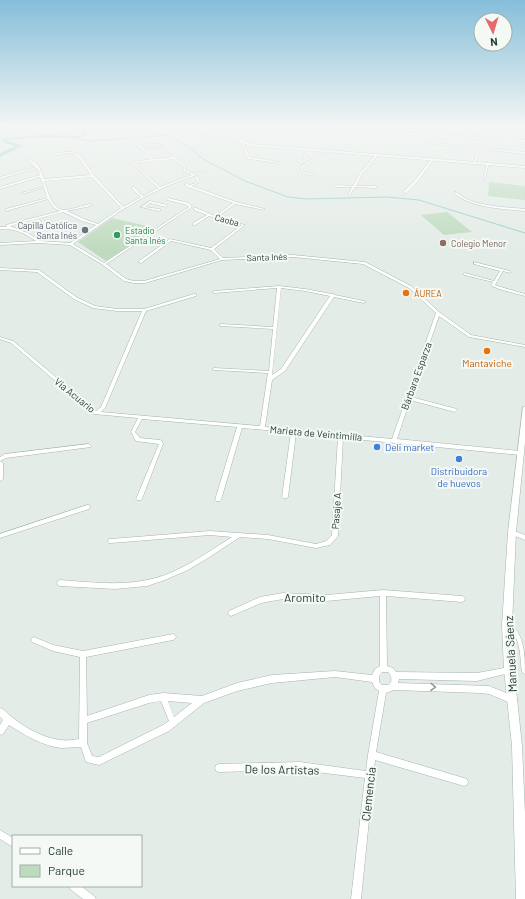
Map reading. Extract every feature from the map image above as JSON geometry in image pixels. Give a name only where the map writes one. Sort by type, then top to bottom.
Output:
[{"type":"street","points":[[0,178],[38,167],[49,198],[55,207],[98,225]]},
{"type":"street","points":[[87,167],[123,209]]},
{"type":"street","points":[[139,167],[160,188]]},
{"type":"street","points":[[184,167],[184,170],[195,176],[199,182],[190,186]]},
{"type":"street","points":[[303,167],[301,168],[303,172],[312,175]]},
{"type":"street","points":[[349,195],[361,174],[367,167]]},
{"type":"street","points":[[405,192],[427,167]]},
{"type":"street","points":[[484,179],[487,167]]},
{"type":"street","points":[[71,244],[143,197],[160,188],[206,171]]},
{"type":"street","points":[[0,188],[40,176]]},
{"type":"street","points":[[42,180],[93,176]]},
{"type":"street","points":[[185,184],[235,203],[264,209]]},
{"type":"street","points":[[337,186],[375,187]]},
{"type":"street","points":[[22,193],[45,187]]},
{"type":"street","points":[[133,188],[143,197]]},
{"type":"street","points":[[456,193],[462,198],[486,205],[525,210]]},
{"type":"street","points":[[7,210],[49,198]]},
{"type":"street","points":[[104,264],[191,207],[188,204],[168,199]]},
{"type":"street","points":[[154,213],[174,201]]},
{"type":"street","points":[[159,210],[142,207],[150,202],[166,206]]},
{"type":"street","points":[[215,218],[235,203]]},
{"type":"street","points":[[39,242],[27,234],[7,226],[62,211],[90,206]]},
{"type":"street","name":"Caoba","points":[[195,209],[215,218],[244,225],[212,249]]},
{"type":"street","points":[[194,224],[208,215]]},
{"type":"street","points":[[16,230],[40,222]]},
{"type":"street","points":[[0,228],[11,227]]},
{"type":"street","points":[[140,262],[170,240],[212,249],[222,259]]},
{"type":"street","name":"Santa Inés","points":[[0,244],[39,242],[71,244],[104,264],[125,280],[134,282],[144,282],[222,259],[293,256],[364,263],[410,287],[438,313],[470,336],[525,346]]},
{"type":"street","points":[[474,263],[509,272]]},
{"type":"street","points":[[0,269],[38,271],[75,298],[94,307],[117,310],[144,310],[195,295]]},
{"type":"street","points":[[502,270],[493,284],[496,287],[525,295]]},
{"type":"street","points":[[465,274],[495,282]]},
{"type":"street","points":[[262,428],[271,372],[274,328],[280,287]]},
{"type":"street","points":[[214,292],[280,287],[333,295],[364,302]]},
{"type":"street","points":[[270,379],[283,370],[333,295]]},
{"type":"street","name":"Via Acuario","points":[[0,338],[12,342],[96,413],[103,408],[144,310]]},
{"type":"street","name":"Bárbara Esparza","points":[[394,440],[438,313]]},
{"type":"street","points":[[221,325],[274,328]]},
{"type":"street","points":[[214,369],[271,372]]},
{"type":"street","points":[[408,398],[454,410]]},
{"type":"street","name":"Manuela Sáenz","points":[[522,899],[517,746],[509,670],[507,625],[512,532],[525,409]]},
{"type":"street","name":"Marieta de Veintimilla","points":[[96,413],[520,453]]},
{"type":"street","points":[[139,499],[161,444],[160,442],[138,440],[135,436],[133,432],[141,417]]},
{"type":"street","points":[[218,500],[240,426]]},
{"type":"street","points":[[285,497],[294,431]]},
{"type":"street","name":"Pasaje A","points":[[111,541],[202,534],[240,535],[316,546],[328,543],[335,536],[341,436]]},
{"type":"street","points":[[0,459],[5,456],[89,446]]},
{"type":"street","points":[[0,463],[0,478]]},
{"type":"street","points":[[0,536],[87,507]]},
{"type":"street","points":[[512,532],[525,538]]},
{"type":"street","points":[[60,583],[115,585],[145,583],[164,578],[196,563],[240,535]]},
{"type":"street","points":[[383,593],[384,669]]},
{"type":"street","name":"Aromito","points":[[230,613],[260,600],[283,596],[326,598],[383,593],[462,599]]},
{"type":"street","points":[[507,625],[513,628],[519,636],[525,671]]},
{"type":"street","points":[[34,640],[53,648],[84,654],[173,637]]},
{"type":"street","points":[[84,654],[82,743],[89,759],[99,761],[166,728],[202,700],[237,686],[272,679],[335,674],[374,679]]},
{"type":"street","points":[[509,670],[477,677],[394,675],[388,670],[384,669],[377,671],[374,679],[377,685],[383,689],[394,686],[480,689],[489,690],[513,701]]},
{"type":"street","points":[[394,675],[394,686]]},
{"type":"street","name":"Clemencia","points":[[356,899],[372,755],[383,689]]},
{"type":"street","points":[[83,721],[149,699],[163,697],[202,700]]},
{"type":"street","points":[[163,697],[173,723]]},
{"type":"street","points":[[0,712],[8,720],[44,740],[59,744],[82,743]]},
{"type":"street","points":[[0,731],[8,720]]},
{"type":"street","points":[[372,755],[464,782]]},
{"type":"street","name":"De los Artistas","points":[[219,768],[300,766],[370,775]]},
{"type":"street","points":[[0,834],[12,842]]},
{"type":"street","points":[[73,887],[91,899]]},
{"type":"green space","points":[[489,182],[525,186],[525,200],[488,196]]},
{"type":"green space","points":[[447,212],[472,232],[444,235],[421,215]]},
{"type":"green space","name":"Estadio Santa Inés","points":[[112,218],[156,228],[106,261],[78,242]]},
{"type":"waterway","points":[[218,167],[245,181],[288,197],[307,199],[387,197],[419,200],[525,233]]},
{"type":"place","name":"Capilla Católica Santa Inés","points":[[85,230]]},
{"type":"place","name":"Estadio Santa Inés","points":[[117,235]]},
{"type":"place","name":"Colegio Menor","points":[[443,243]]},
{"type":"place","name":"ÁUREA","points":[[406,293]]},
{"type":"place","name":"Mantaviche","points":[[487,351]]},
{"type":"place","name":"Deli market","points":[[377,447]]},
{"type":"place","name":"Distribuidora de huevos","points":[[459,459]]}]
